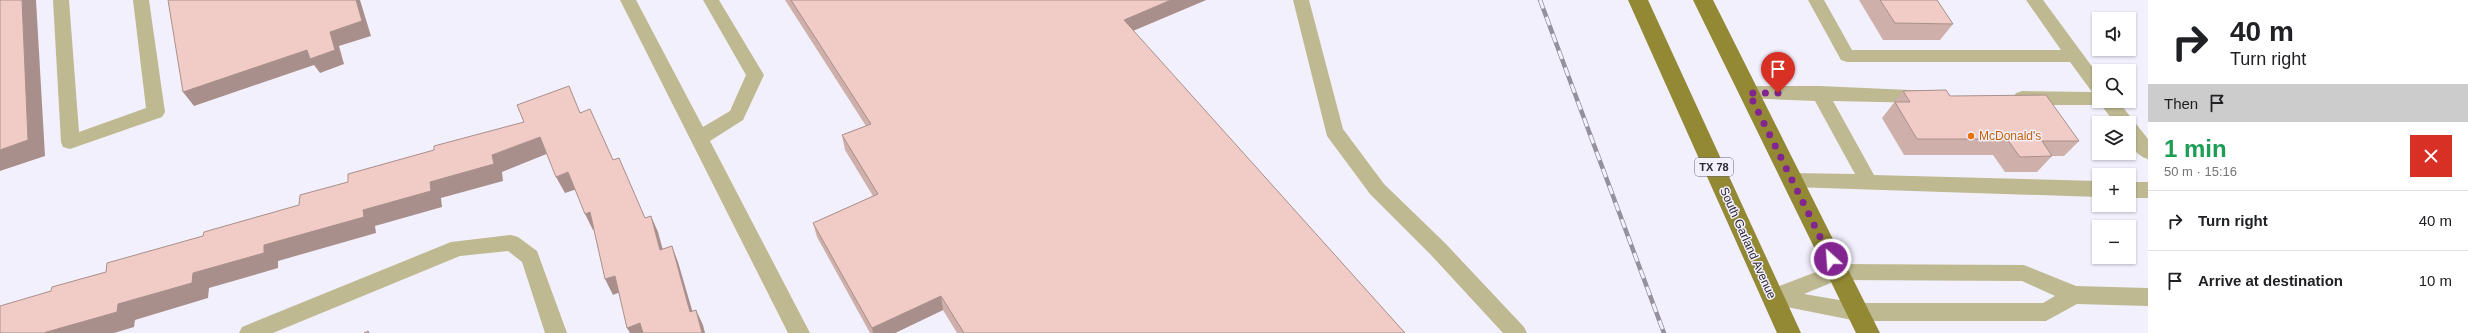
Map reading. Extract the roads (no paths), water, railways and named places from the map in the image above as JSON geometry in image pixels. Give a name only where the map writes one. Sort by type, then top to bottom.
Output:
[{"type":"main road","name":"South Garland Avenue","points":[[1638,0],[1789,333]]},
{"type":"main road","points":[[1703,0],[1868,333]]},
{"type":"lane","points":[[61,0],[70,142],[156,112],[141,0]]},
{"type":"lane","points":[[628,0],[799,333]]},
{"type":"lane","points":[[699,138],[737,115],[756,75],[711,0]]},
{"type":"lane","points":[[1301,0],[1334,131],[1377,189],[1459,271],[1516,333]]},
{"type":"lane","points":[[1816,0],[1847,56],[2075,56]]},
{"type":"lane","points":[[2034,0],[2092,79]]},
{"type":"lane","points":[[1749,93],[1940,96]]},
{"type":"lane","points":[[1820,94],[1868,181]]},
{"type":"lane","points":[[2004,97],[2092,99]]},
{"type":"lane","points":[[2113,108],[2120,116]]},
{"type":"lane","points":[[2136,137],[2148,152]]},
{"type":"lane","points":[[1792,180],[1868,181],[2092,189]]},
{"type":"lane","points":[[2136,190],[2148,190]]},
{"type":"lane","points":[[250,333],[458,248],[511,243],[530,257],[556,333]]},
{"type":"lane","points":[[1773,297],[1837,272],[2024,273],[2074,295],[2148,297]]},
{"type":"lane","points":[[1773,297],[1857,312],[2046,312],[2074,295]]},
{"type":"railway","points":[[1540,0],[1664,333]]},
{"type":"place","name":"McDonald's","points":[[1971,136]]}]
